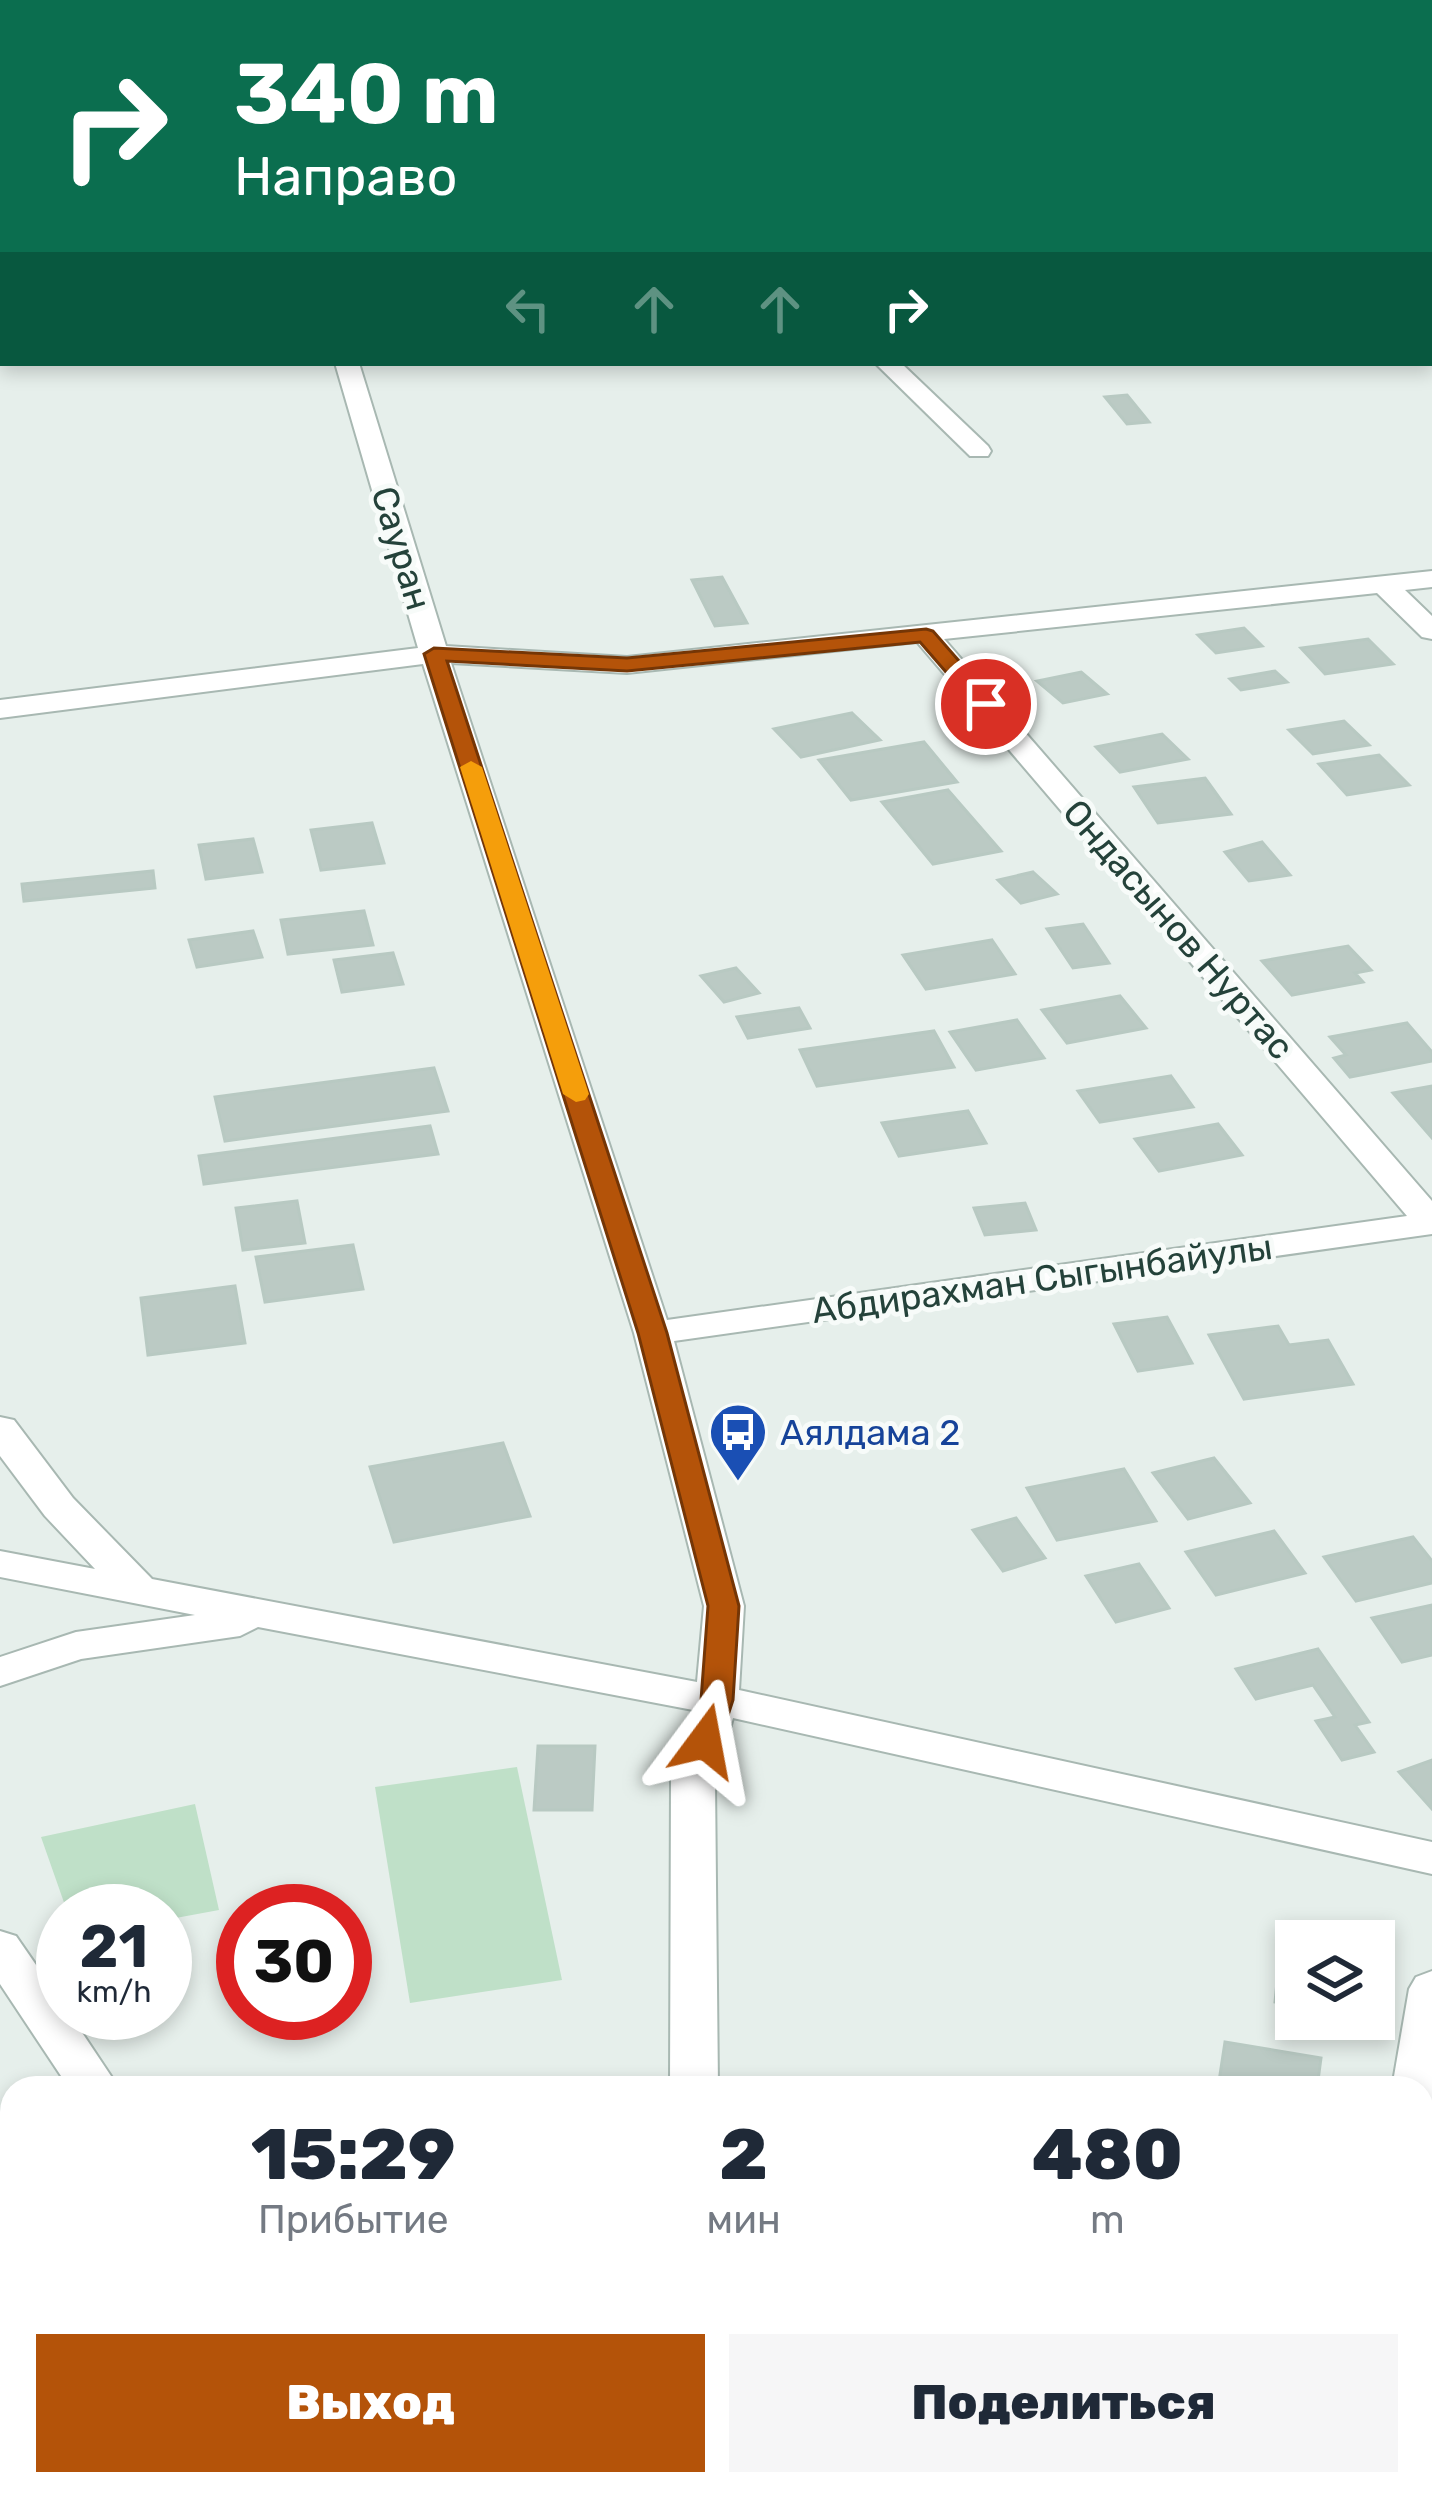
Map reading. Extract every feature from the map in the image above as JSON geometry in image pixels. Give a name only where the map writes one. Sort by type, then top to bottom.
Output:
[{"type":"street","name":"Сауран","points":[[348,366],[434,654],[652,1333],[724,1606],[717,1700],[694,1780],[694,2076]]},
{"type":"street","points":[[890,366],[979,451]]},
{"type":"street","points":[[0,709],[434,654],[627,665],[1432,579]]},
{"type":"street","points":[[1383,584],[1432,631]]},
{"type":"street","name":"Ондасынов Нуртас","points":[[926,635],[1432,1223]]},
{"type":"street","name":"Абдирахман Сыгынбайулы","points":[[652,1333],[1432,1223]]},
{"type":"street","points":[[0,1429],[59,1507],[142,1593]]},
{"type":"street","points":[[0,1564],[717,1700],[1432,1858]]},
{"type":"street","points":[[0,1672],[76,1646],[267,1618]]},
{"type":"street","points":[[0,1948],[87,2076]]},
{"type":"street","points":[[1418,2076],[1432,1989]]},
{"type":"green space","points":[[517,1767],[562,1980],[410,2003],[375,1787]]},
{"type":"green space","points":[[195,1804],[216,1911],[192,1915],[192,1884],[58,1884],[41,1837]]},
{"type":"building","points":[[1127,395],[1149,422],[1127,424],[1105,397]]},
{"type":"building","points":[[722,577],[747,623],[715,626],[692,580]]},
{"type":"building","points":[[1244,628],[1262,646],[1216,653],[1198,635]]},
{"type":"building","points":[[1368,639],[1393,664],[1325,674],[1301,648]]},
{"type":"building","points":[[1275,671],[1287,682],[1241,690],[1230,679]]},
{"type":"building","points":[[1081,672],[1107,694],[1063,703],[1037,681]]},
{"type":"building","points":[[852,713],[880,740],[801,757],[774,729]]},
{"type":"building","points":[[1344,721],[1369,745],[1313,754],[1289,730]]},
{"type":"building","points":[[1162,734],[1188,759],[1120,772],[1096,747]]},
{"type":"building","points":[[924,742],[957,782],[851,800],[819,760]]},
{"type":"building","points":[[1379,755],[1409,785],[1347,795],[1319,764]]},
{"type":"building","points":[[1205,778],[1231,814],[1158,823],[1134,787]]},
{"type":"building","points":[[948,790],[1001,851],[933,864],[882,802]]},
{"type":"building","points":[[372,823],[384,863],[321,870],[311,830]]},
{"type":"building","points":[[253,839],[262,872],[206,879],[199,845]]},
{"type":"building","points":[[1262,842],[1290,875],[1249,881],[1225,852]]},
{"type":"building","points":[[153,871],[155,888],[24,901],[22,884]]},
{"type":"building","points":[[1033,872],[1057,894],[1021,903],[998,880]]},
{"type":"building","points":[[364,911],[373,945],[288,954],[281,920]]},
{"type":"building","points":[[1083,924],[1109,963],[1073,968],[1047,929]]},
{"type":"building","points":[[253,931],[262,957],[197,967],[189,940]]},
{"type":"building","points":[[992,940],[1015,974],[926,989],[903,955]]},
{"type":"building","points":[[1348,946],[1371,970],[1355,973],[1363,982],[1292,995],[1262,961]]},
{"type":"building","points":[[393,953],[403,984],[342,992],[334,960]]},
{"type":"building","points":[[736,968],[759,993],[724,1002],[701,976]]},
{"type":"building","points":[[1120,996],[1146,1028],[1067,1043],[1042,1010]]},
{"type":"building","points":[[799,1008],[810,1028],[748,1038],[737,1017]]},
{"type":"building","points":[[1017,1020],[1044,1058],[976,1070],[950,1032]]},
{"type":"building","points":[[1407,1023],[1432,1052],[1432,1061],[1350,1077],[1334,1058],[1346,1055],[1330,1037]]},
{"type":"building","points":[[934,1031],[954,1067],[817,1086],[800,1050]]},
{"type":"building","points":[[434,1068],[448,1111],[225,1141],[215,1097]]},
{"type":"building","points":[[1171,1076],[1193,1107],[1100,1122],[1078,1091]]},
{"type":"building","points":[[1432,1086],[1432,1138],[1393,1093]]},
{"type":"building","points":[[968,1111],[986,1143],[899,1156],[882,1123]]},
{"type":"building","points":[[1218,1124],[1242,1155],[1159,1171],[1135,1139]]},
{"type":"building","points":[[430,1126],[438,1154],[204,1184],[199,1156]]},
{"type":"building","points":[[297,1201],[305,1243],[243,1250],[236,1208]]},
{"type":"building","points":[[1025,1203],[1036,1230],[985,1235],[974,1208]]},
{"type":"building","points":[[353,1245],[363,1289],[265,1302],[256,1257]]},
{"type":"building","points":[[235,1286],[245,1343],[148,1355],[141,1298]]},
{"type":"building","points":[[1167,1317],[1192,1363],[1138,1371],[1114,1324]]},
{"type":"building","points":[[1278,1326],[1289,1345],[1328,1340],[1353,1384],[1244,1399],[1209,1335]]},
{"type":"building","points":[[503,1443],[530,1516],[394,1542],[370,1467]]},
{"type":"building","points":[[1214,1458],[1250,1503],[1188,1519],[1153,1473]]},
{"type":"building","points":[[1124,1469],[1156,1521],[1057,1540],[1027,1488]]},
{"type":"building","points":[[1016,1518],[1045,1558],[1003,1571],[973,1530]]},
{"type":"building","points":[[1274,1531],[1305,1573],[1216,1595],[1186,1552]]},
{"type":"building","points":[[1413,1537],[1432,1561],[1432,1583],[1356,1601],[1324,1557]]},
{"type":"building","points":[[1139,1564],[1169,1608],[1116,1622],[1086,1576]]},
{"type":"building","points":[[1432,1605],[1432,1655],[1402,1662],[1372,1618]]},
{"type":"building","points":[[1318,1649],[1369,1722],[1355,1725],[1374,1752],[1342,1760],[1316,1721],[1335,1717],[1313,1685],[1256,1699],[1236,1669]]},
{"type":"building","points":[[538,1746],[595,1746],[592,1810],[534,1810]]},
{"type":"building","points":[[1432,1760],[1432,1809],[1399,1772]]},
{"type":"building","points":[[1225,2042],[1321,2058],[1319,2076],[1220,2076]]},
{"type":"slow traffic","points":[[471,767],[576,1094]]},
{"type":"place","name":"Аялдама 2","points":[[738,1483]]},
{"type":"route","points":[[705,1741],[717,1700],[724,1606],[652,1333],[434,654],[627,665],[926,635],[986,704]]}]
